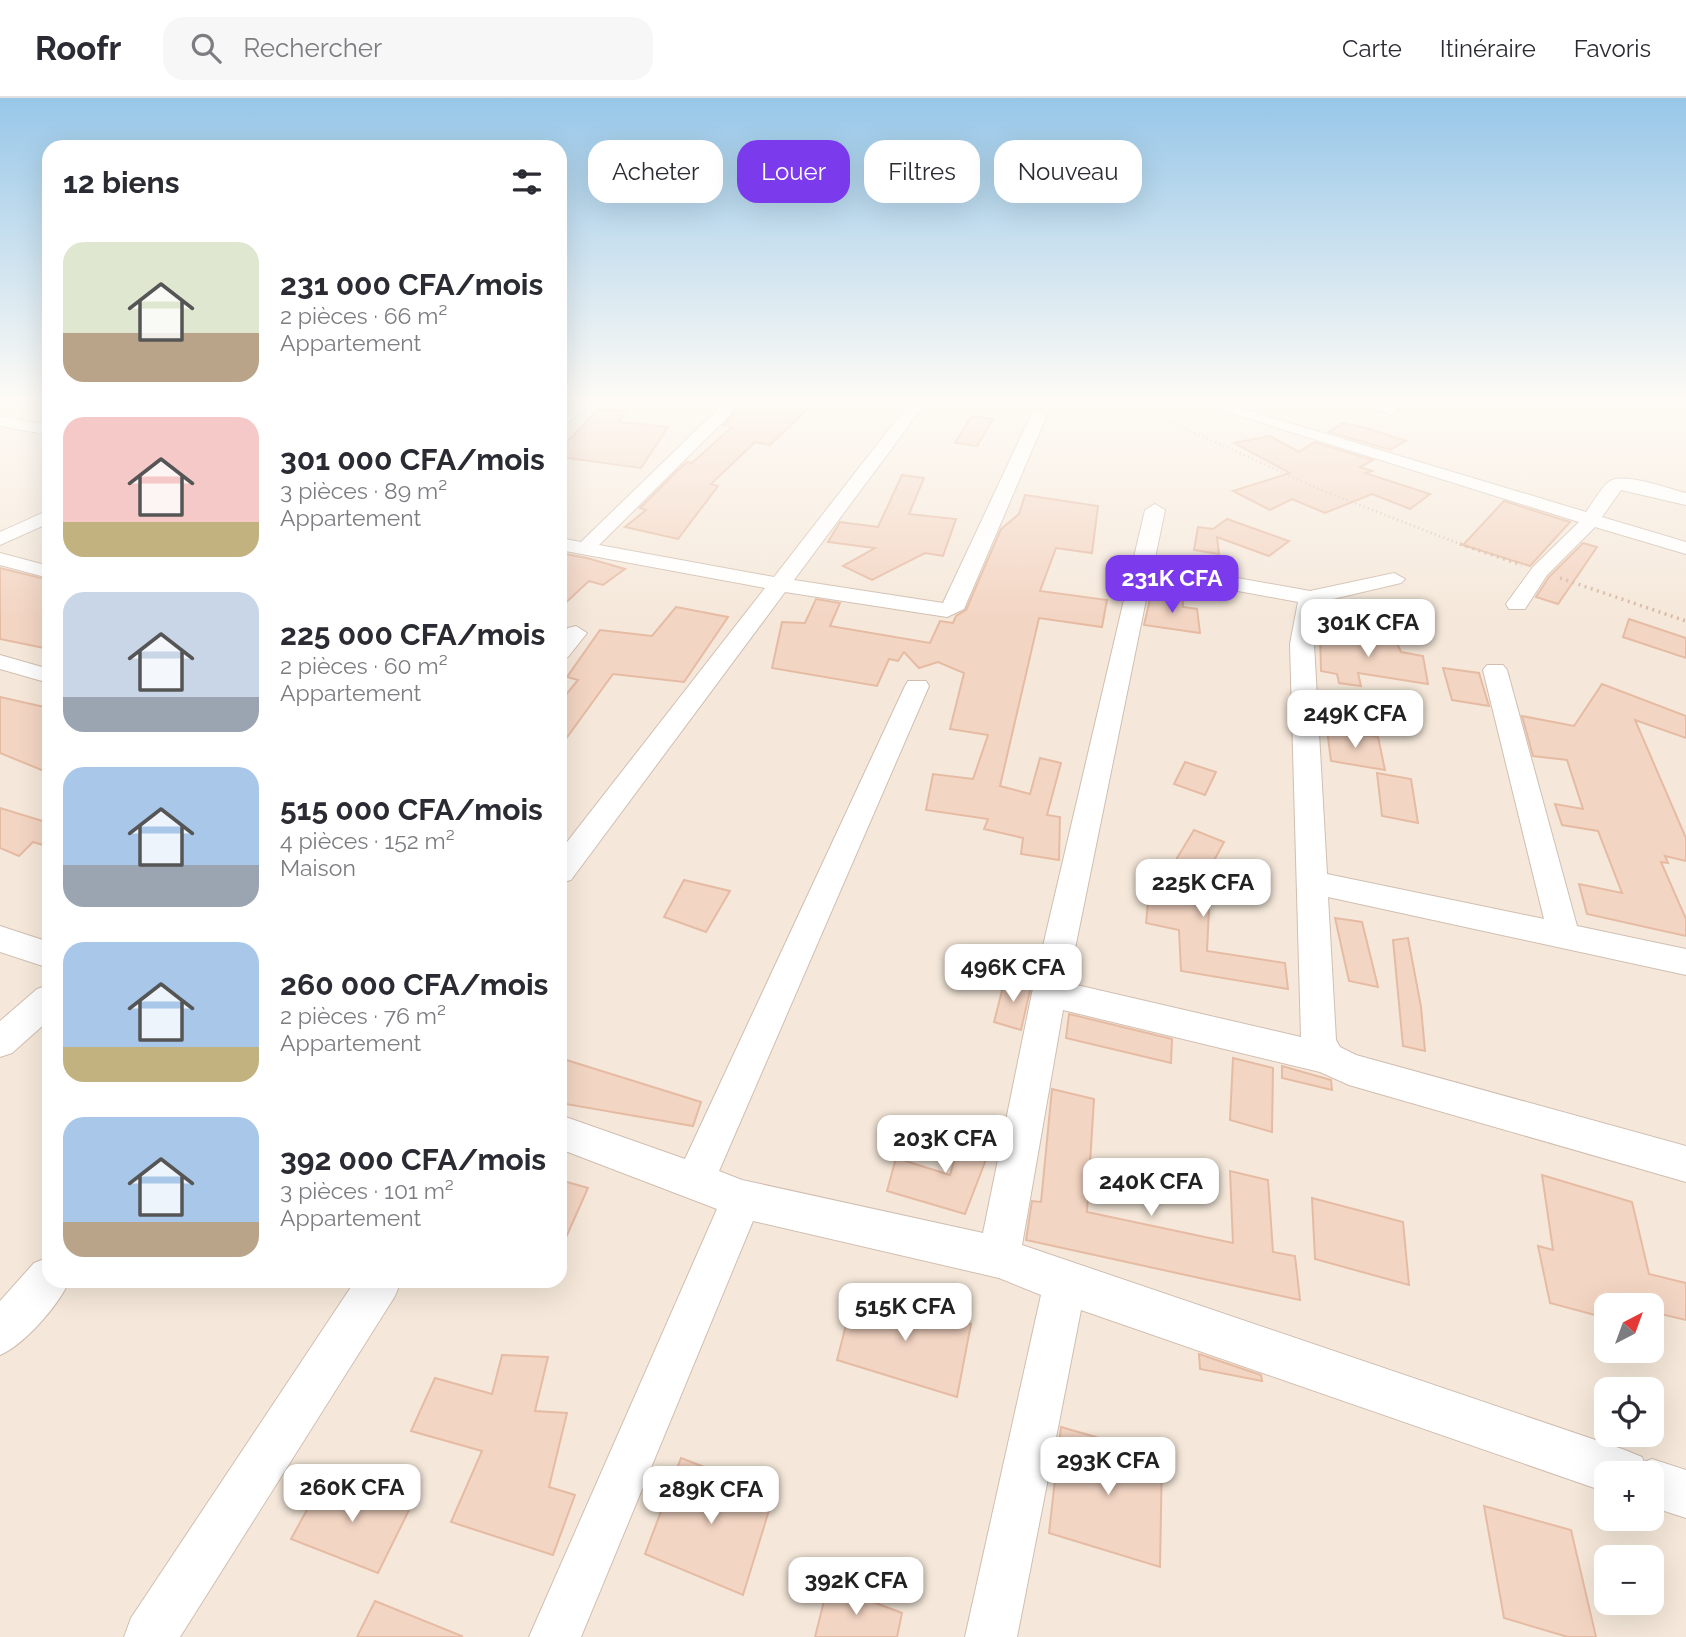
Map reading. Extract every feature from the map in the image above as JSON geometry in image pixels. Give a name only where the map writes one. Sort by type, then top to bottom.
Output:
[{"type":"street","points":[[588,547],[593,538],[660,473]]},
{"type":"street","points":[[567,863],[863,473]]},
{"type":"street","points":[[567,545],[776,584],[942,611],[953,607],[1013,473]]},
{"type":"street","points":[[1436,473],[1686,548]]},
{"type":"street","points":[[1666,494],[1686,480]]},
{"type":"street","points":[[1517,604],[1540,570],[1578,536],[1588,519],[1616,485],[1632,485],[1686,499]]},
{"type":"street","points":[[999,1257],[1049,993],[1155,510]]},
{"type":"street","points":[[0,539],[42,519]]},
{"type":"street","points":[[0,559],[42,570]]},
{"type":"street","points":[[1143,568],[1310,598],[1394,579]]},
{"type":"street","points":[[1310,598],[1302,644],[1319,1040],[1327,1058]]},
{"type":"street","points":[[567,644],[576,633]]},
{"type":"street","points":[[5,668],[42,675]]},
{"type":"street","points":[[1495,670],[1563,934]]},
{"type":"street","points":[[695,1181],[917,686]]},
{"type":"street","points":[[1311,882],[1686,962]]},
{"type":"street","points":[[0,939],[42,953]]},
{"type":"street","points":[[1049,993],[1327,1058],[1349,1069],[1686,1164]]},
{"type":"street","points":[[0,1042],[42,1005]]},
{"type":"street","points":[[567,1135],[742,1199],[999,1257],[1065,1283],[1594,1463]]},
{"type":"street","points":[[555,1637],[742,1199]]},
{"type":"street","points":[[991,1637],[1065,1283]]},
{"type":"street","points":[[0,1333],[42,1286]]},
{"type":"street","points":[[150,1637],[375,1288]]},
{"type":"street","points":[[1664,1487],[1686,1494]]},
{"type":"path","points":[[1277,473],[1461,545],[1686,621]]},
{"type":"shaded area","points":[[0,473],[42,473],[42,1288],[567,1288],[567,473],[1686,473],[1686,1637],[0,1637]]},
{"type":"building","points":[[675,473],[723,473],[711,484],[718,486],[678,539],[625,527],[646,510],[640,508]]},
{"type":"building","points":[[1290,473],[1366,473],[1430,494],[1410,509],[1372,494],[1325,513],[1292,499],[1270,510],[1233,491]]},
{"type":"building","points":[[902,475],[924,478],[909,514],[956,519],[943,556],[925,553],[872,580],[843,566],[875,548],[828,542],[840,522],[878,527]]},
{"type":"building","points":[[1025,495],[1098,506],[1092,553],[1056,548],[1040,591],[1107,600],[1102,627],[1039,618],[1000,786],[1030,794],[1040,758],[1061,763],[1047,815],[1060,817],[1059,860],[1021,854],[1023,838],[984,829],[988,819],[926,810],[933,774],[973,779],[988,735],[950,729],[964,673],[938,662],[919,668],[904,652],[898,661],[889,659],[877,686],[772,668],[782,622],[805,623],[816,599],[840,603],[830,626],[930,643],[940,621],[953,623],[956,616],[966,610],[1001,529],[1019,514]]},
{"type":"building","points":[[1504,501],[1570,522],[1530,566],[1463,545]]},
{"type":"building","points":[[1227,519],[1289,541],[1269,556],[1217,537],[1219,554],[1194,550],[1198,527],[1213,529]]},
{"type":"building","points":[[1583,543],[1597,547],[1558,604],[1536,597],[1549,577]]},
{"type":"building","points":[[567,554],[625,569],[603,585],[589,581],[567,601]]},
{"type":"building","points":[[0,568],[42,578],[42,648],[0,639]]},
{"type":"building","points":[[1151,595],[1183,599],[1183,607],[1197,609],[1200,633],[1144,625]]},
{"type":"building","points":[[676,607],[728,617],[684,682],[613,674],[567,737],[567,693],[578,680],[567,677],[600,630],[652,636]]},
{"type":"building","points":[[1629,619],[1686,638],[1686,658],[1623,637]]},
{"type":"building","points":[[1320,631],[1396,641],[1401,652],[1423,656],[1428,684],[1358,673],[1361,686],[1339,683],[1337,674],[1321,671]]},
{"type":"building","points":[[1443,668],[1479,673],[1489,706],[1452,700]]},
{"type":"building","points":[[1602,684],[1686,716],[1686,738],[1635,720],[1686,838],[1686,861],[1665,856],[1668,863],[1661,862],[1686,919],[1686,936],[1587,914],[1579,884],[1622,893],[1598,831],[1562,825],[1555,804],[1583,809],[1567,760],[1533,756],[1522,716],[1574,726]]},
{"type":"building","points":[[0,697],[42,706],[42,770],[0,753]]},
{"type":"building","points":[[1327,730],[1378,737],[1385,770],[1331,761]]},
{"type":"building","points":[[1185,762],[1216,772],[1205,795],[1174,784]]},
{"type":"building","points":[[1377,773],[1411,779],[1418,823],[1382,816]]},
{"type":"building","points":[[0,808],[42,821],[42,845],[33,842],[19,856],[0,848]]},
{"type":"building","points":[[1194,830],[1224,842],[1211,866],[1207,951],[1285,963],[1288,989],[1181,971],[1179,930],[1146,923],[1150,882],[1175,887],[1177,858]]},
{"type":"building","points":[[684,880],[730,891],[706,932],[664,917]]},
{"type":"building","points":[[1335,918],[1362,922],[1378,987],[1349,981]]},
{"type":"building","points":[[1408,938],[1421,1007],[1425,1051],[1403,1046],[1393,940]]},
{"type":"building","points":[[1005,979],[1031,986],[1021,1030],[994,1022]]},
{"type":"building","points":[[1069,1014],[1172,1039],[1171,1063],[1066,1038]]},
{"type":"building","points":[[1233,1058],[1273,1068],[1272,1132],[1230,1120]]},
{"type":"building","points":[[567,1060],[701,1102],[693,1126],[567,1104]]},
{"type":"building","points":[[1282,1066],[1331,1080],[1332,1090],[1282,1078]]},
{"type":"building","points":[[1052,1089],[1094,1099],[1087,1212],[1233,1243],[1230,1171],[1268,1180],[1273,1252],[1295,1256],[1300,1300],[1026,1240],[1032,1201],[1041,1202]]},
{"type":"building","points":[[964,1126],[995,1136],[965,1214],[887,1191],[896,1158],[950,1175]]},
{"type":"building","points":[[1542,1175],[1632,1202],[1649,1274],[1686,1283],[1686,1320],[1664,1315],[1664,1293],[1594,1293],[1594,1315],[1550,1303],[1538,1246],[1553,1250]]},
{"type":"building","points":[[567,1182],[588,1188],[567,1235]]},
{"type":"building","points":[[1312,1198],[1403,1222],[1409,1285],[1315,1259]]},
{"type":"building","points":[[855,1290],[971,1324],[957,1397],[837,1360]]},
{"type":"building","points":[[1199,1354],[1261,1375],[1262,1381],[1200,1369]]},
{"type":"building","points":[[502,1355],[548,1357],[535,1411],[567,1413],[549,1487],[575,1495],[553,1555],[451,1522],[482,1451],[411,1431],[435,1378],[492,1394]]},
{"type":"building","points":[[1061,1427],[1162,1456],[1160,1567],[1049,1533]]},
{"type":"building","points":[[681,1458],[774,1494],[743,1595],[645,1554]]},
{"type":"building","points":[[326,1475],[411,1506],[378,1573],[291,1539]]},
{"type":"building","points":[[1484,1506],[1571,1530],[1596,1637],[1568,1637],[1504,1618]]},
{"type":"building","points":[[828,1585],[902,1613],[897,1637],[815,1637]]},
{"type":"building","points":[[375,1601],[462,1636],[357,1637]]}]
